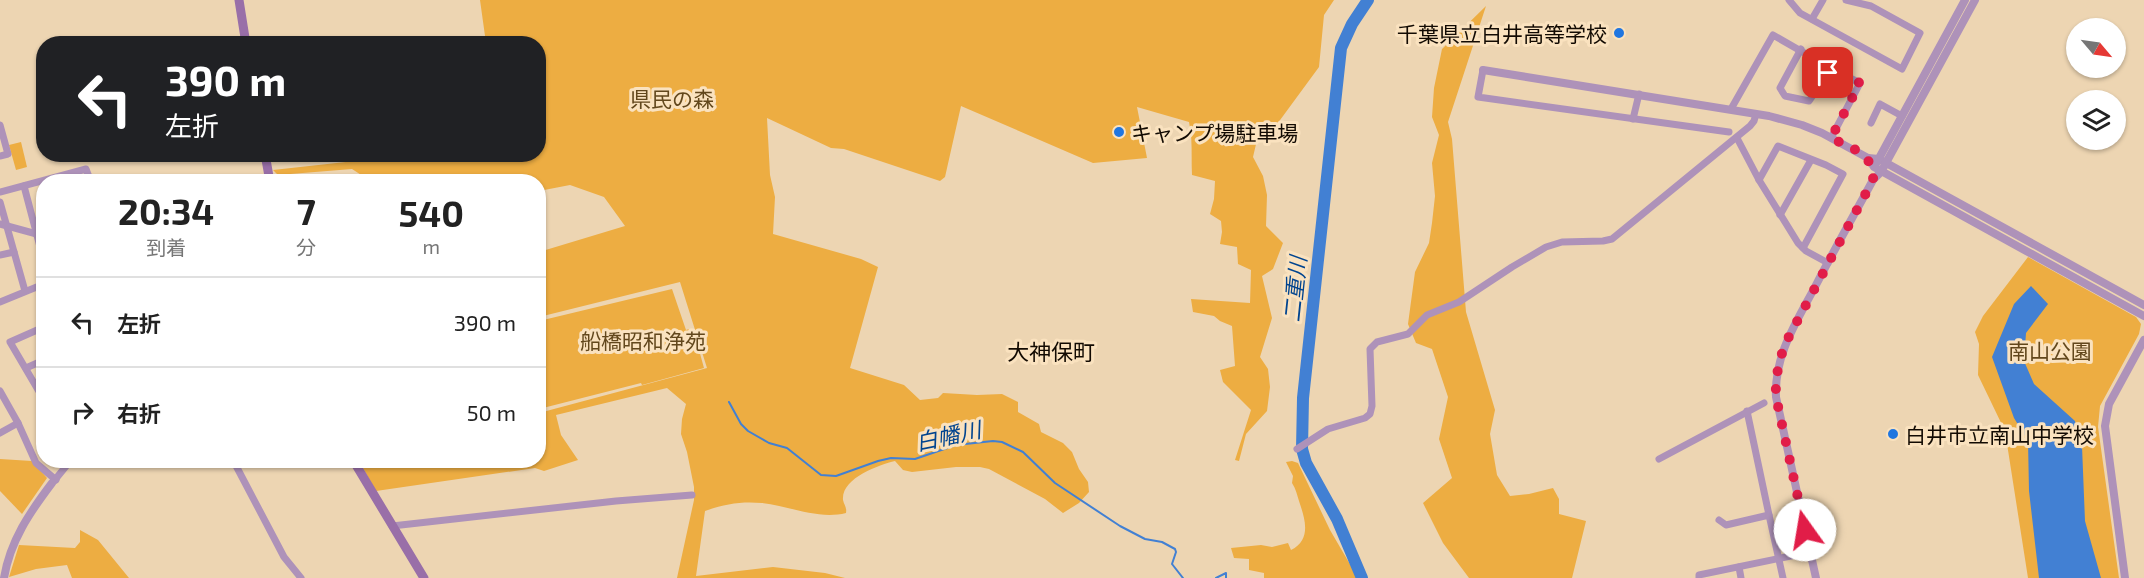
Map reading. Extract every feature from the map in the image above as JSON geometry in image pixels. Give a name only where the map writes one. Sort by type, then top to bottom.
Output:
[{"type":"main road","points":[[239,0],[245,36]]},
{"type":"main road","points":[[358,468],[424,578]]},
{"type":"street","points":[[1789,0],[1800,13],[1902,69],[1920,33],[1871,6],[1846,0]]},
{"type":"street","points":[[1812,19],[1823,0]]},
{"type":"street","points":[[1816,578],[1781,422],[1775,381],[1778,367],[1785,344],[1873,180],[1902,116],[1965,0]]},
{"type":"street","points":[[1882,161],[1975,0]]},
{"type":"street","points":[[1731,109],[1773,35],[1860,83],[1831,138]]},
{"type":"street","points":[[1801,49],[1780,88],[1785,96],[1809,101],[1813,99],[1828,73],[1834,70]]},
{"type":"street","points":[[1730,132],[1478,96],[1483,70],[1731,109],[1802,125],[1868,158],[1882,161],[2144,305]]},
{"type":"street","points":[[1633,119],[1639,94]]},
{"type":"street","points":[[1871,123],[1880,104],[1902,116]]},
{"type":"street","points":[[1297,449],[1328,429],[1365,418],[1370,414],[1372,406],[1370,349],[1377,342],[1408,334],[1427,315],[1459,302],[1546,247],[1562,242],[1612,239],[1737,138],[1754,121],[1756,114]]},
{"type":"street","points":[[0,125],[8,154],[0,156]]},
{"type":"street","points":[[1737,138],[1780,215],[1803,248],[1828,263]]},
{"type":"street","points":[[1760,180],[1778,146],[1843,174],[1803,248]]},
{"type":"street","points":[[1868,158],[1878,170],[2144,316]]},
{"type":"street","points":[[1780,215],[1811,160]]},
{"type":"street","points":[[75,174],[86,169],[88,174]]},
{"type":"street","points":[[0,192],[36,183]]},
{"type":"street","points":[[24,186],[36,237]]},
{"type":"street","points":[[0,201],[4,225],[25,291]]},
{"type":"street","points":[[4,225],[35,234]]},
{"type":"street","points":[[0,255],[14,252]]},
{"type":"street","points":[[0,302],[36,287]]},
{"type":"street","points":[[36,331],[10,342],[36,386]]},
{"type":"street","points":[[2125,578],[2105,426],[2109,404],[2144,340]]},
{"type":"street","points":[[26,368],[36,364]]},
{"type":"street","points":[[1,396],[18,423],[36,463]]},
{"type":"street","points":[[1659,459],[1764,402]]},
{"type":"street","points":[[1747,411],[1783,578]]},
{"type":"street","points":[[0,433],[18,423]]},
{"type":"street","points":[[41,468],[54,482]]},
{"type":"street","points":[[4,578],[10,553],[20,530],[65,468]]},
{"type":"street","points":[[237,468],[284,557],[301,578]]},
{"type":"street","points":[[392,526],[616,501],[692,495]]},
{"type":"street","points":[[1719,520],[1726,525],[1769,515]]},
{"type":"street","points":[[1700,578],[1699,575],[1810,552]]},
{"type":"street","points":[[1739,567],[1741,578]]},
{"type":"green space","name":"県民の森","points":[[480,0],[1334,0],[1324,15],[1319,67],[1264,142],[1257,140],[1253,157],[1263,176],[1267,195],[1266,226],[1283,243],[1273,269],[1262,276],[1272,318],[1260,357],[1268,369],[1270,387],[1267,411],[1246,434],[1239,461],[1235,460],[1251,410],[1223,382],[1220,370],[1235,366],[1232,326],[1214,316],[1193,312],[1191,299],[1250,303],[1251,270],[1238,264],[1237,247],[1220,244],[1221,221],[1210,214],[1215,181],[1192,175],[1189,122],[1137,107],[1147,158],[1093,163],[961,106],[945,177],[940,181],[844,149],[831,148],[767,118],[770,175],[775,197],[773,234],[861,259],[878,267],[850,368],[904,385],[920,400],[938,398],[943,393],[1002,394],[1018,402],[1018,412],[1039,424],[1041,432],[1063,443],[1072,452],[1079,469],[1088,482],[1089,492],[1079,503],[1063,513],[1045,499],[989,469],[956,467],[912,472],[903,470],[895,461],[862,474],[848,485],[843,500],[846,513],[814,514],[755,502],[733,504],[705,511],[696,576],[773,567],[825,573],[845,578],[677,578],[694,500],[694,487],[681,434],[686,404],[667,388],[556,415],[561,435],[578,460],[544,471],[535,468],[546,468],[546,411],[707,368],[680,282],[546,315],[546,250],[625,226],[604,197],[570,185],[546,190],[546,174],[360,174],[352,169],[277,174],[273,170],[346,162],[546,162],[546,36],[485,36]]},
{"type":"green space","points":[[1486,6],[1448,122],[1452,139],[1466,312],[1495,410],[1490,434],[1497,475],[1510,496],[1553,488],[1559,499],[1559,514],[1586,521],[1572,578],[1469,578],[1443,543],[1423,503],[1452,478],[1439,439],[1448,397],[1432,349],[1416,343],[1408,324],[1415,272],[1429,243],[1435,196],[1432,163],[1439,135],[1432,117],[1434,88],[1442,49]]},
{"type":"green space","points":[[21,142],[27,167],[16,170],[9,145]]},
{"type":"green space","name":"南山公園","points":[[2028,257],[2136,317],[2141,324],[2139,334],[2100,406],[2098,427],[2119,578],[2028,578],[2005,431],[1978,375],[1979,344],[1975,332],[1983,316]]},
{"type":"green space","name":"船橋昭和浄苑","points":[[672,289],[686,330],[689,329],[696,351],[699,350],[704,368],[546,407],[546,319]]},
{"type":"green space","points":[[0,459],[32,461],[47,478],[22,514],[0,491]]},
{"type":"green space","points":[[1286,462],[1298,463],[1330,530],[1358,578],[1264,578],[1264,573],[1249,570],[1249,559],[1234,558],[1231,548],[1261,545],[1272,547],[1288,543],[1291,550],[1302,540],[1305,522],[1292,483],[1293,476]]},
{"type":"green space","name":"県民の森","points":[[363,468],[535,468],[376,491]]},
{"type":"green space","points":[[80,530],[98,540],[129,578],[72,578],[67,565],[36,569],[9,577],[19,545],[75,548],[80,542]]},
{"type":"water","points":[[2031,286],[2048,304],[2026,333],[2024,361],[2034,384],[2075,421],[2082,446],[2085,521],[2101,578],[2039,578],[2029,491],[2028,441],[2014,418],[1992,357],[2014,304]]},
{"type":"waterway","name":"二重川","points":[[1362,578],[1337,519],[1306,463],[1302,449],[1303,398],[1341,48],[1352,24],[1368,0]]},
{"type":"waterway","name":"白幡川","points":[[729,402],[741,424],[748,431],[769,443],[787,448],[821,475],[836,476],[891,458],[915,459],[956,445],[1002,442],[1023,452],[1055,483],[1120,526],[1145,539],[1162,542],[1175,549],[1172,564],[1183,578]]},
{"type":"waterway","name":"白幡川","points":[[1216,578],[1226,573],[1226,578]]},
{"type":"place","name":"千葉県立白井高等学校","points":[[1619,33]]},
{"type":"place","name":"キャンプ場駐車場","points":[[1119,132]]},
{"type":"place","name":"白井市立南山中学校","points":[[1893,434]]},
{"type":"district","name":"大神保町","points":[[1051,351]]},
{"type":"route","points":[[1805,530],[1781,422],[1775,381],[1785,344],[1873,180],[1874,168],[1868,158],[1831,138],[1860,83],[1839,71],[1834,70],[1828,73]]}]
